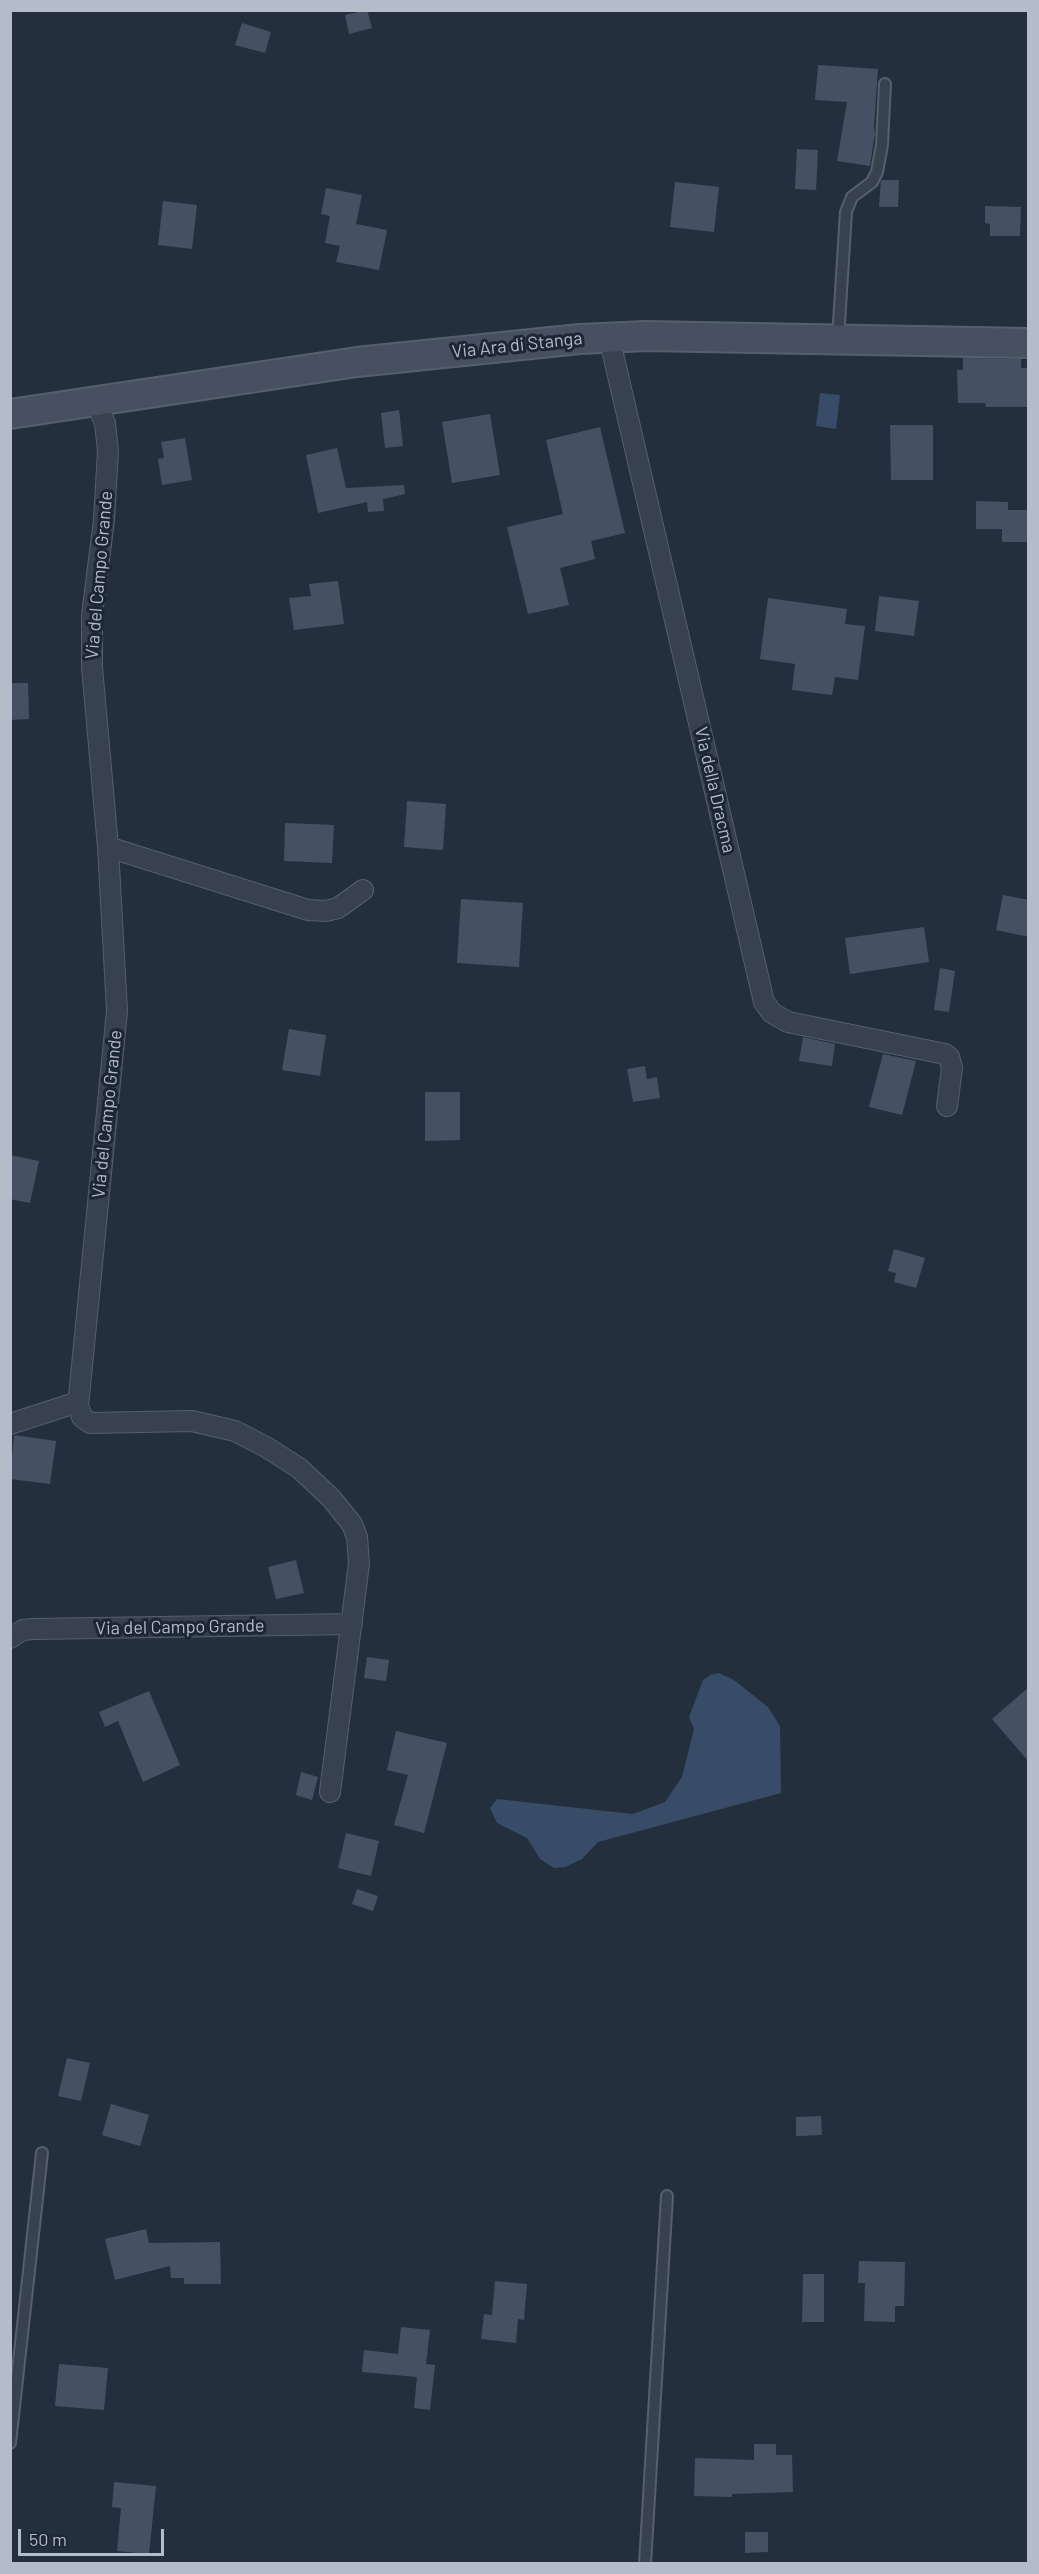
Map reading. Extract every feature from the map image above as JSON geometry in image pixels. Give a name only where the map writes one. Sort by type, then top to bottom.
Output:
[{"type":"street","name":"Via Ara di Stanga","points":[[10,414],[357,362],[609,337],[1029,343]]},
{"type":"street","name":"Via della Dracma","points":[[609,337],[764,1002],[772,1013],[788,1022],[945,1054],[949,1057],[952,1068],[947,1106]]},
{"type":"street","name":"Via del Campo Grande","points":[[78,1402],[117,1020],[117,985],[108,847],[91,637],[108,450],[105,423],[96,402]]},
{"type":"street","points":[[108,847],[308,910],[326,911],[338,908],[363,890]]},
{"type":"street","points":[[10,1424],[78,1402],[79,1413],[85,1421],[90,1423],[192,1421],[223,1427],[252,1438],[299,1468],[331,1498],[352,1524],[357,1537],[359,1563],[330,1792]]},
{"type":"street","name":"Via del Campo Grande","points":[[10,1638],[18,1632],[33,1629],[352,1624]]},
{"type":"lane","points":[[838,340],[846,212],[852,196],[872,182],[877,172],[882,145],[885,84]]},
{"type":"lane","points":[[10,2443],[42,2153]]},
{"type":"lane","points":[[645,2564],[667,2196]]},
{"type":"water","points":[[820,393],[840,395],[836,429],[816,426]]},
{"type":"water","points":[[719,1673],[734,1680],[768,1707],[780,1726],[781,1793],[598,1842],[582,1859],[565,1867],[554,1868],[540,1859],[527,1838],[497,1823],[490,1808],[497,1799],[633,1814],[665,1802],[682,1777],[694,1729],[689,1717],[703,1680]]},
{"type":"building","points":[[367,10],[372,28],[349,34],[345,15]]},
{"type":"building","points":[[242,23],[271,32],[265,53],[235,45]]},
{"type":"building","points":[[818,65],[878,69],[875,133],[870,166],[837,161],[847,102],[815,100]]},
{"type":"building","points":[[797,149],[818,150],[816,190],[795,189]]},
{"type":"building","points":[[881,180],[899,180],[898,207],[879,207]]},
{"type":"building","points":[[675,182],[719,187],[714,232],[670,227]]},
{"type":"building","points":[[326,188],[362,195],[356,224],[387,230],[379,270],[336,262],[340,246],[325,243],[330,216],[321,214]]},
{"type":"building","points":[[163,201],[197,205],[192,249],[158,245]]},
{"type":"building","points":[[985,206],[1021,207],[1020,236],[990,236],[990,224],[985,223]]},
{"type":"building","points":[[963,358],[1021,359],[1021,368],[1029,368],[1029,407],[986,407],[985,403],[958,403],[957,370],[963,370]]},
{"type":"building","points":[[399,410],[403,446],[385,448],[381,413]]},
{"type":"building","points":[[490,414],[500,475],[452,483],[442,422]]},
{"type":"building","points":[[890,425],[933,425],[933,480],[891,480]]},
{"type":"building","points":[[600,427],[625,533],[591,541],[595,559],[560,568],[569,605],[528,614],[507,527],[563,514],[546,440]]},
{"type":"building","points":[[185,438],[192,480],[162,485],[158,459],[164,458],[161,442]]},
{"type":"building","points":[[337,448],[346,488],[404,485],[405,494],[383,499],[384,511],[368,512],[367,502],[318,513],[306,455]]},
{"type":"building","points":[[976,501],[1008,502],[1008,510],[1029,510],[1029,542],[1002,542],[1002,529],[976,529]]},
{"type":"building","points":[[338,581],[344,624],[294,630],[289,598],[311,596],[309,584]]},
{"type":"building","points":[[879,596],[919,601],[914,636],[875,631]]},
{"type":"building","points":[[768,598],[847,609],[845,624],[865,626],[858,680],[835,677],[832,695],[792,690],[795,664],[760,659]]},
{"type":"building","points":[[10,683],[28,683],[29,719],[10,720]]},
{"type":"building","points":[[407,801],[446,804],[443,850],[404,847]]},
{"type":"building","points":[[285,823],[334,825],[332,863],[284,861]]},
{"type":"building","points":[[1003,895],[1029,900],[1029,937],[996,930]]},
{"type":"building","points":[[461,899],[523,903],[519,967],[457,963]]},
{"type":"building","points":[[924,927],[929,962],[850,974],[845,938]]},
{"type":"building","points":[[940,968],[955,971],[949,1012],[934,1010]]},
{"type":"building","points":[[289,1029],[326,1035],[320,1076],[282,1070]]},
{"type":"building","points":[[803,1037],[835,1044],[832,1066],[799,1061]]},
{"type":"building","points":[[883,1054],[916,1061],[902,1115],[869,1107]]},
{"type":"building","points":[[645,1066],[647,1079],[657,1077],[660,1098],[633,1102],[627,1069]]},
{"type":"building","points":[[425,1092],[460,1092],[460,1140],[425,1141]]},
{"type":"building","points":[[10,1155],[39,1161],[30,1203],[10,1199]]},
{"type":"building","points":[[894,1249],[925,1258],[916,1288],[894,1282],[896,1273],[888,1271]]},
{"type":"building","points":[[14,1435],[56,1441],[50,1484],[10,1479]]},
{"type":"building","points":[[296,1560],[304,1593],[276,1599],[268,1567]]},
{"type":"building","points":[[367,1657],[389,1660],[386,1681],[364,1678]]},
{"type":"building","points":[[1029,1687],[1029,1762],[992,1719]]},
{"type":"building","points":[[149,1691],[180,1765],[143,1782],[118,1721],[105,1727],[99,1712]]},
{"type":"building","points":[[396,1731],[447,1743],[424,1833],[394,1825],[408,1775],[387,1770]]},
{"type":"building","points":[[301,1772],[318,1777],[312,1800],[296,1795]]},
{"type":"building","points":[[346,1833],[379,1841],[371,1876],[338,1868]]},
{"type":"building","points":[[357,1889],[378,1896],[373,1911],[352,1904]]},
{"type":"building","points":[[67,2058],[90,2063],[81,2101],[58,2096]]},
{"type":"building","points":[[111,2104],[149,2115],[140,2146],[102,2135]]},
{"type":"building","points":[[821,2116],[822,2135],[796,2136],[796,2117]]},
{"type":"building","points":[[146,2229],[149,2243],[220,2242],[221,2284],[184,2284],[184,2278],[171,2278],[170,2266],[115,2280],[105,2239]]},
{"type":"building","points":[[859,2261],[905,2262],[904,2306],[895,2306],[895,2322],[864,2321],[865,2283],[858,2283]]},
{"type":"building","points":[[803,2274],[824,2274],[824,2322],[802,2322]]},
{"type":"building","points":[[495,2281],[527,2284],[524,2320],[518,2319],[516,2343],[481,2339],[484,2314],[492,2315]]},
{"type":"building","points":[[401,2327],[430,2330],[426,2364],[435,2365],[430,2410],[414,2408],[417,2377],[362,2372],[364,2350],[398,2354]]},
{"type":"building","points":[[59,2364],[108,2368],[104,2410],[55,2406]]},
{"type":"building","points":[[754,2444],[776,2444],[776,2455],[792,2455],[793,2492],[732,2494],[732,2497],[694,2496],[695,2458],[754,2460]]},
{"type":"building","points":[[114,2482],[156,2486],[149,2554],[117,2551],[121,2508],[112,2507]]},
{"type":"building","points":[[745,2532],[768,2532],[768,2552],[745,2553]]}]
